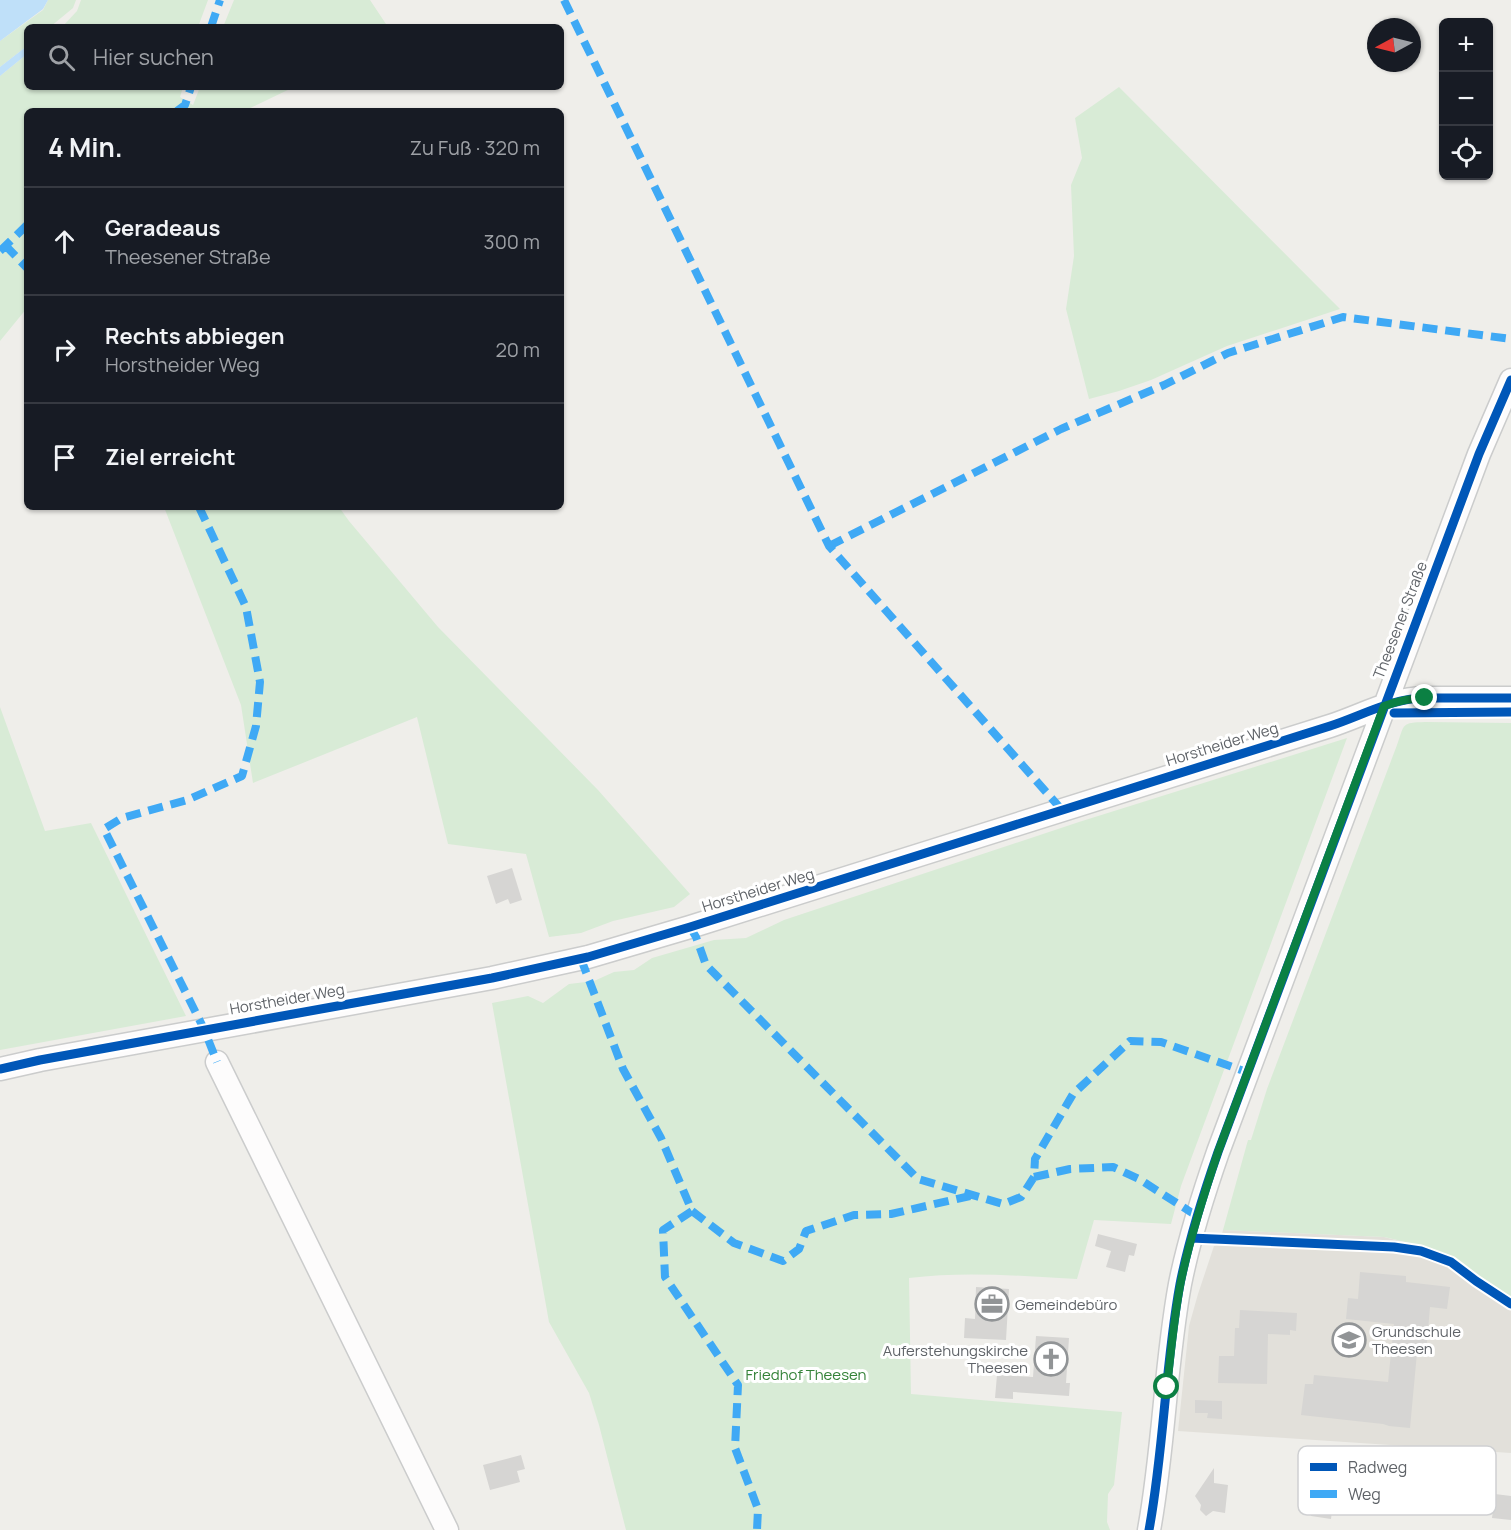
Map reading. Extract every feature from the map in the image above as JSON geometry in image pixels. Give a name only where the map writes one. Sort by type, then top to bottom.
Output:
[{"type":"street","name":"Theesener Straße","points":[[1149,1530],[1180,1283],[1191,1238],[1218,1152],[1479,454],[1511,380]]},
{"type":"street","name":"Horstheider Weg","points":[[0,1068],[492,978],[588,957],[1330,726],[1399,700],[1511,698]]},
{"type":"street","points":[[218,1062],[447,1530]]},
{"type":"shaded area","name":"Grundschule Theesen","points":[[1223,1230],[1384,1237],[1454,1259],[1511,1296],[1511,1453],[1496,1452],[1496,1446],[1405,1446],[1178,1431],[1189,1326],[1214,1246],[1219,1244]]},
{"type":"green space","points":[[48,0],[76,0],[73,8],[54,24],[24,24],[24,48],[0,67],[0,41],[43,10]]},
{"type":"green space","points":[[81,0],[208,0],[199,24],[65,24],[77,11]]},
{"type":"green space","points":[[234,0],[370,0],[386,24],[224,24]]},
{"type":"green space","points":[[24,56],[24,90],[182,90],[180,97],[193,105],[199,90],[288,90],[250,108],[24,108],[24,312],[0,341],[0,76]]},
{"type":"green space","points":[[1119,87],[1340,309],[1227,346],[1151,380],[1089,399],[1066,309],[1074,256],[1071,185],[1082,158],[1075,118]]},
{"type":"green space","points":[[165,510],[341,510],[438,627],[598,790],[690,894],[674,907],[613,921],[581,933],[549,937],[526,854],[448,844],[417,717],[253,783],[241,705]]},
{"type":"green space","points":[[0,707],[45,831],[91,823],[186,1016],[0,1050]]},
{"type":"green space","points":[[1425,722],[1511,723],[1511,1296],[1496,1289],[1448,1256],[1421,1246],[1384,1237],[1223,1230],[1248,1140],[1251,1140],[1267,1089],[1401,732],[1408,724]]},
{"type":"green space","name":"Friedhof Theesen","points":[[1347,738],[1181,1186],[1171,1224],[1094,1220],[1077,1279],[972,1274],[909,1278],[911,1394],[1122,1412],[1114,1485],[1108,1494],[1107,1522],[1110,1530],[626,1530],[589,1393],[549,1322],[492,1003],[528,996],[543,1003],[569,984],[594,981],[614,972],[634,970],[652,958],[714,940],[746,938],[784,920],[1079,822]]},
{"type":"water","points":[[0,0],[48,0],[43,9],[0,41]]},
{"type":"water","points":[[24,48],[24,56],[0,76],[0,67]]},
{"type":"building","points":[[512,868],[522,900],[510,904],[508,899],[496,904],[487,876]]},
{"type":"building","points":[[1098,1234],[1137,1244],[1134,1256],[1129,1255],[1125,1272],[1106,1267],[1111,1251],[1095,1246]]},
{"type":"building","points":[[1360,1272],[1406,1276],[1406,1282],[1450,1287],[1447,1309],[1430,1307],[1426,1354],[1417,1353],[1410,1428],[1301,1415],[1305,1384],[1313,1384],[1314,1375],[1388,1382],[1394,1324],[1346,1319],[1348,1298],[1358,1299]]},
{"type":"building","name":"Gemeindebüro","points":[[976,1287],[1009,1289],[1006,1340],[964,1338],[965,1318],[975,1319]]},
{"type":"building","points":[[1240,1310],[1297,1313],[1296,1331],[1290,1330],[1290,1335],[1268,1334],[1267,1384],[1218,1383],[1219,1356],[1234,1356],[1235,1328],[1239,1328]]},
{"type":"building","name":"Auferstehungskirche Theesen","points":[[1036,1336],[1069,1338],[1066,1383],[1070,1383],[1069,1396],[1013,1392],[1013,1399],[995,1398],[997,1375],[1033,1377]]},
{"type":"building","points":[[1195,1400],[1222,1401],[1222,1419],[1207,1418],[1208,1413],[1195,1413]]},
{"type":"building","points":[[521,1455],[525,1469],[517,1471],[520,1482],[490,1490],[483,1465]]},
{"type":"building","points":[[1214,1468],[1214,1483],[1228,1485],[1225,1513],[1213,1511],[1206,1516],[1200,1510],[1201,1505],[1195,1496]]},
{"type":"building","points":[[1496,1494],[1511,1496],[1511,1520],[1492,1518],[1492,1515],[1496,1515]]},
{"type":"building","points":[[1311,1515],[1332,1515],[1331,1519]]},
{"type":"marked path","points":[[212,24],[220,0]]},
{"type":"marked path","points":[[564,0],[829,546],[1062,810]]},
{"type":"marked path","points":[[181,108],[185,105],[190,90]]},
{"type":"marked path","points":[[0,251],[24,228]]},
{"type":"marked path","points":[[5,245],[24,265]]},
{"type":"marked path","points":[[829,546],[1061,429],[1164,385],[1228,353],[1343,317],[1511,339]]},
{"type":"marked path","points":[[200,510],[246,607],[260,682],[256,726],[242,776],[187,800],[122,818],[104,829],[204,1029],[217,1062]]},
{"type":"marked path","points":[[690,927],[706,965],[918,1179],[1003,1204],[1021,1197],[1034,1177],[1035,1159],[1073,1094],[1130,1041],[1161,1042],[1247,1072]]},
{"type":"marked path","points":[[581,959],[623,1069],[661,1138],[692,1211],[663,1230],[665,1277],[738,1385],[735,1448],[758,1509],[757,1530]]},
{"type":"marked path","points":[[1034,1177],[1070,1169],[1113,1167],[1139,1179],[1197,1216]]},
{"type":"marked path","points":[[692,1211],[734,1243],[783,1261],[799,1249],[806,1231],[854,1215],[891,1214],[970,1196]]},
{"type":"cycle path","points":[[1149,1530],[1175,1315],[1184,1267],[1202,1201],[1218,1152],[1479,454],[1511,380]]},
{"type":"cycle path","points":[[0,1069],[492,978],[588,957],[1330,726],[1389,704],[1425,698],[1511,698]]},
{"type":"cycle path","points":[[1394,713],[1511,712]]},
{"type":"cycle path","points":[[1191,1238],[1394,1247],[1421,1251],[1451,1262],[1511,1304]]},
{"type":"place","name":"Gemeindebüro","points":[[992,1304]]},
{"type":"place","name":"Grundschule Theesen","points":[[1349,1340]]},
{"type":"place","name":"Auferstehungskirche Theesen","points":[[1051,1359]]},
{"type":"route","points":[[1167,1387],[1180,1283],[1204,1193],[1384,706],[1399,700],[1425,698]]}]
